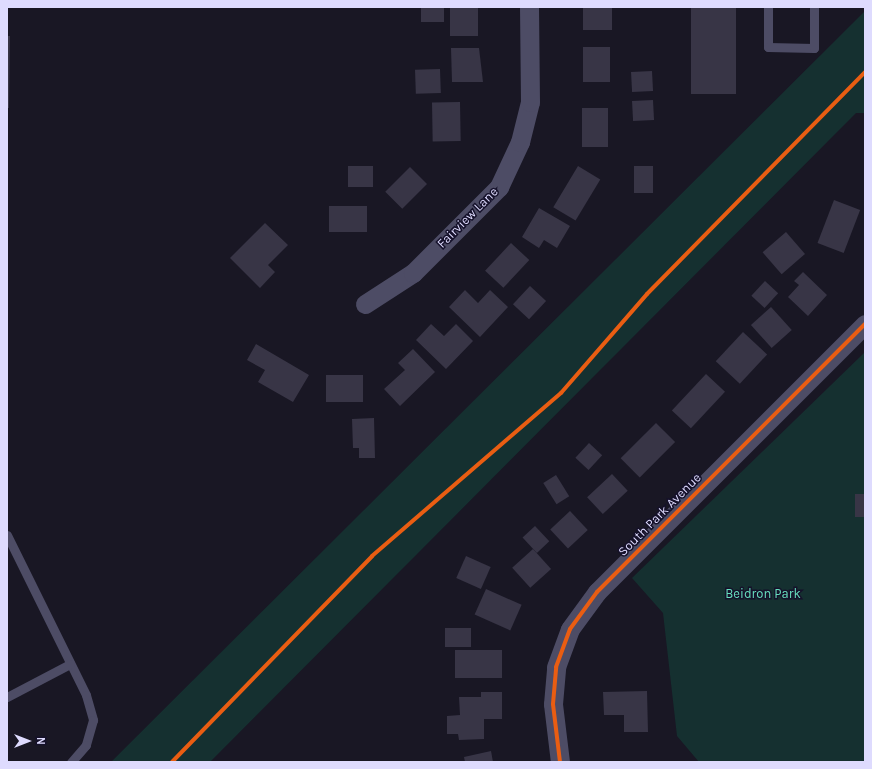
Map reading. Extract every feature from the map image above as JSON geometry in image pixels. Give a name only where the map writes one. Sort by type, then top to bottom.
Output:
[{"type":"street","name":"Fairview Lane","points":[[365,304],[413,273],[499,188],[520,142],[530,102],[529,7]]},
{"type":"street","name":"South Park Avenue","points":[[560,762],[553,704],[556,667],[570,629],[597,592],[865,324]]},
{"type":"lane","points":[[768,7],[768,47],[814,48],[814,7]]},
{"type":"lane","points":[[7,535],[70,664],[93,720],[86,745],[71,762]]},
{"type":"lane","points":[[7,697],[70,664]]},
{"type":"green space","points":[[865,11],[865,113],[856,113],[210,762],[111,762]]},
{"type":"green space","name":"Beidron Park","points":[[865,352],[865,762],[699,762],[677,736],[663,613],[632,578]]},
{"type":"building","points":[[421,7],[444,7],[444,22],[421,22]]},
{"type":"building","points":[[450,7],[478,7],[478,36],[450,36]]},
{"type":"building","points":[[583,7],[612,7],[612,30],[583,30]]},
{"type":"building","points":[[691,7],[736,7],[736,94],[691,94]]},
{"type":"building","points":[[7,36],[10,36],[9,108],[7,108]]},
{"type":"building","points":[[583,47],[610,47],[610,82],[583,82]]},
{"type":"building","points":[[451,48],[479,48],[483,82],[452,82]]},
{"type":"building","points":[[440,69],[441,93],[416,94],[415,70]]},
{"type":"building","points":[[652,71],[653,91],[632,92],[631,72]]},
{"type":"building","points":[[653,100],[654,120],[633,121],[632,101]]},
{"type":"building","points":[[432,102],[460,102],[461,141],[433,141]]},
{"type":"building","points":[[582,108],[608,108],[608,147],[582,147]]},
{"type":"building","points":[[348,166],[373,166],[373,187],[348,187]]},
{"type":"building","points":[[578,166],[600,179],[576,221],[553,207]]},
{"type":"building","points":[[634,166],[653,166],[653,193],[634,193]]},
{"type":"building","points":[[410,167],[427,184],[402,209],[385,192]]},
{"type":"building","points":[[834,200],[860,210],[844,253],[818,243]]},
{"type":"building","points":[[329,206],[367,206],[367,232],[329,232]]},
{"type":"building","points":[[539,208],[570,226],[557,248],[544,240],[539,248],[522,237]]},
{"type":"building","points":[[265,223],[288,245],[268,265],[275,272],[260,288],[230,258]]},
{"type":"building","points":[[786,232],[805,254],[782,274],[763,252]]},
{"type":"building","points":[[511,243],[529,260],[503,288],[485,271]]},
{"type":"building","points":[[803,272],[827,295],[808,316],[788,297],[799,285],[794,281]]},
{"type":"building","points":[[765,281],[778,293],[765,308],[751,296]]},
{"type":"building","points":[[530,286],[546,301],[529,319],[513,304]]},
{"type":"building","points":[[465,290],[478,303],[490,290],[508,307],[480,337],[449,307]]},
{"type":"building","points":[[771,307],[792,330],[772,348],[751,325]]},
{"type":"building","points":[[431,324],[444,336],[456,324],[473,341],[446,369],[416,340]]},
{"type":"building","points":[[743,332],[767,355],[740,384],[716,361]]},
{"type":"building","points":[[256,344],[309,375],[293,402],[258,382],[265,370],[247,360]]},
{"type":"building","points":[[413,349],[435,372],[400,406],[384,389],[405,370],[398,363]]},
{"type":"building","points":[[706,374],[725,392],[691,428],[672,411]]},
{"type":"building","points":[[326,375],[363,375],[363,402],[326,402]]},
{"type":"building","points":[[374,418],[375,458],[359,458],[359,448],[353,448],[352,419]]},
{"type":"building","points":[[656,423],[675,442],[640,477],[621,458]]},
{"type":"building","points":[[589,443],[602,455],[589,470],[575,458]]},
{"type":"building","points":[[612,474],[628,491],[603,514],[587,497]]},
{"type":"building","points":[[556,475],[569,496],[557,504],[543,483]]},
{"type":"building","points":[[855,494],[865,494],[865,517],[855,517]]},
{"type":"building","points":[[570,511],[588,530],[568,548],[550,529]]},
{"type":"building","points":[[535,526],[549,541],[537,553],[523,538]]},
{"type":"building","points":[[533,549],[551,569],[530,588],[512,568]]},
{"type":"building","points":[[466,556],[491,567],[481,589],[456,578]]},
{"type":"building","points":[[486,589],[522,605],[510,630],[475,615]]},
{"type":"building","points":[[445,628],[471,628],[471,647],[445,647]]},
{"type":"building","points":[[455,650],[502,650],[502,678],[455,678]]},
{"type":"building","points":[[647,691],[648,732],[624,732],[624,715],[604,715],[603,692]]},
{"type":"building","points":[[481,692],[502,692],[502,719],[484,719],[484,739],[459,740],[458,734],[447,734],[447,716],[460,715],[459,697],[481,697]]},
{"type":"building","points":[[491,751],[493,762],[465,762],[464,757]]},
{"type":"cycle path","points":[[172,762],[372,556],[561,393],[647,294],[865,72]]},
{"type":"cycle path","points":[[560,762],[553,704],[556,667],[570,629],[597,592],[865,324]]}]
